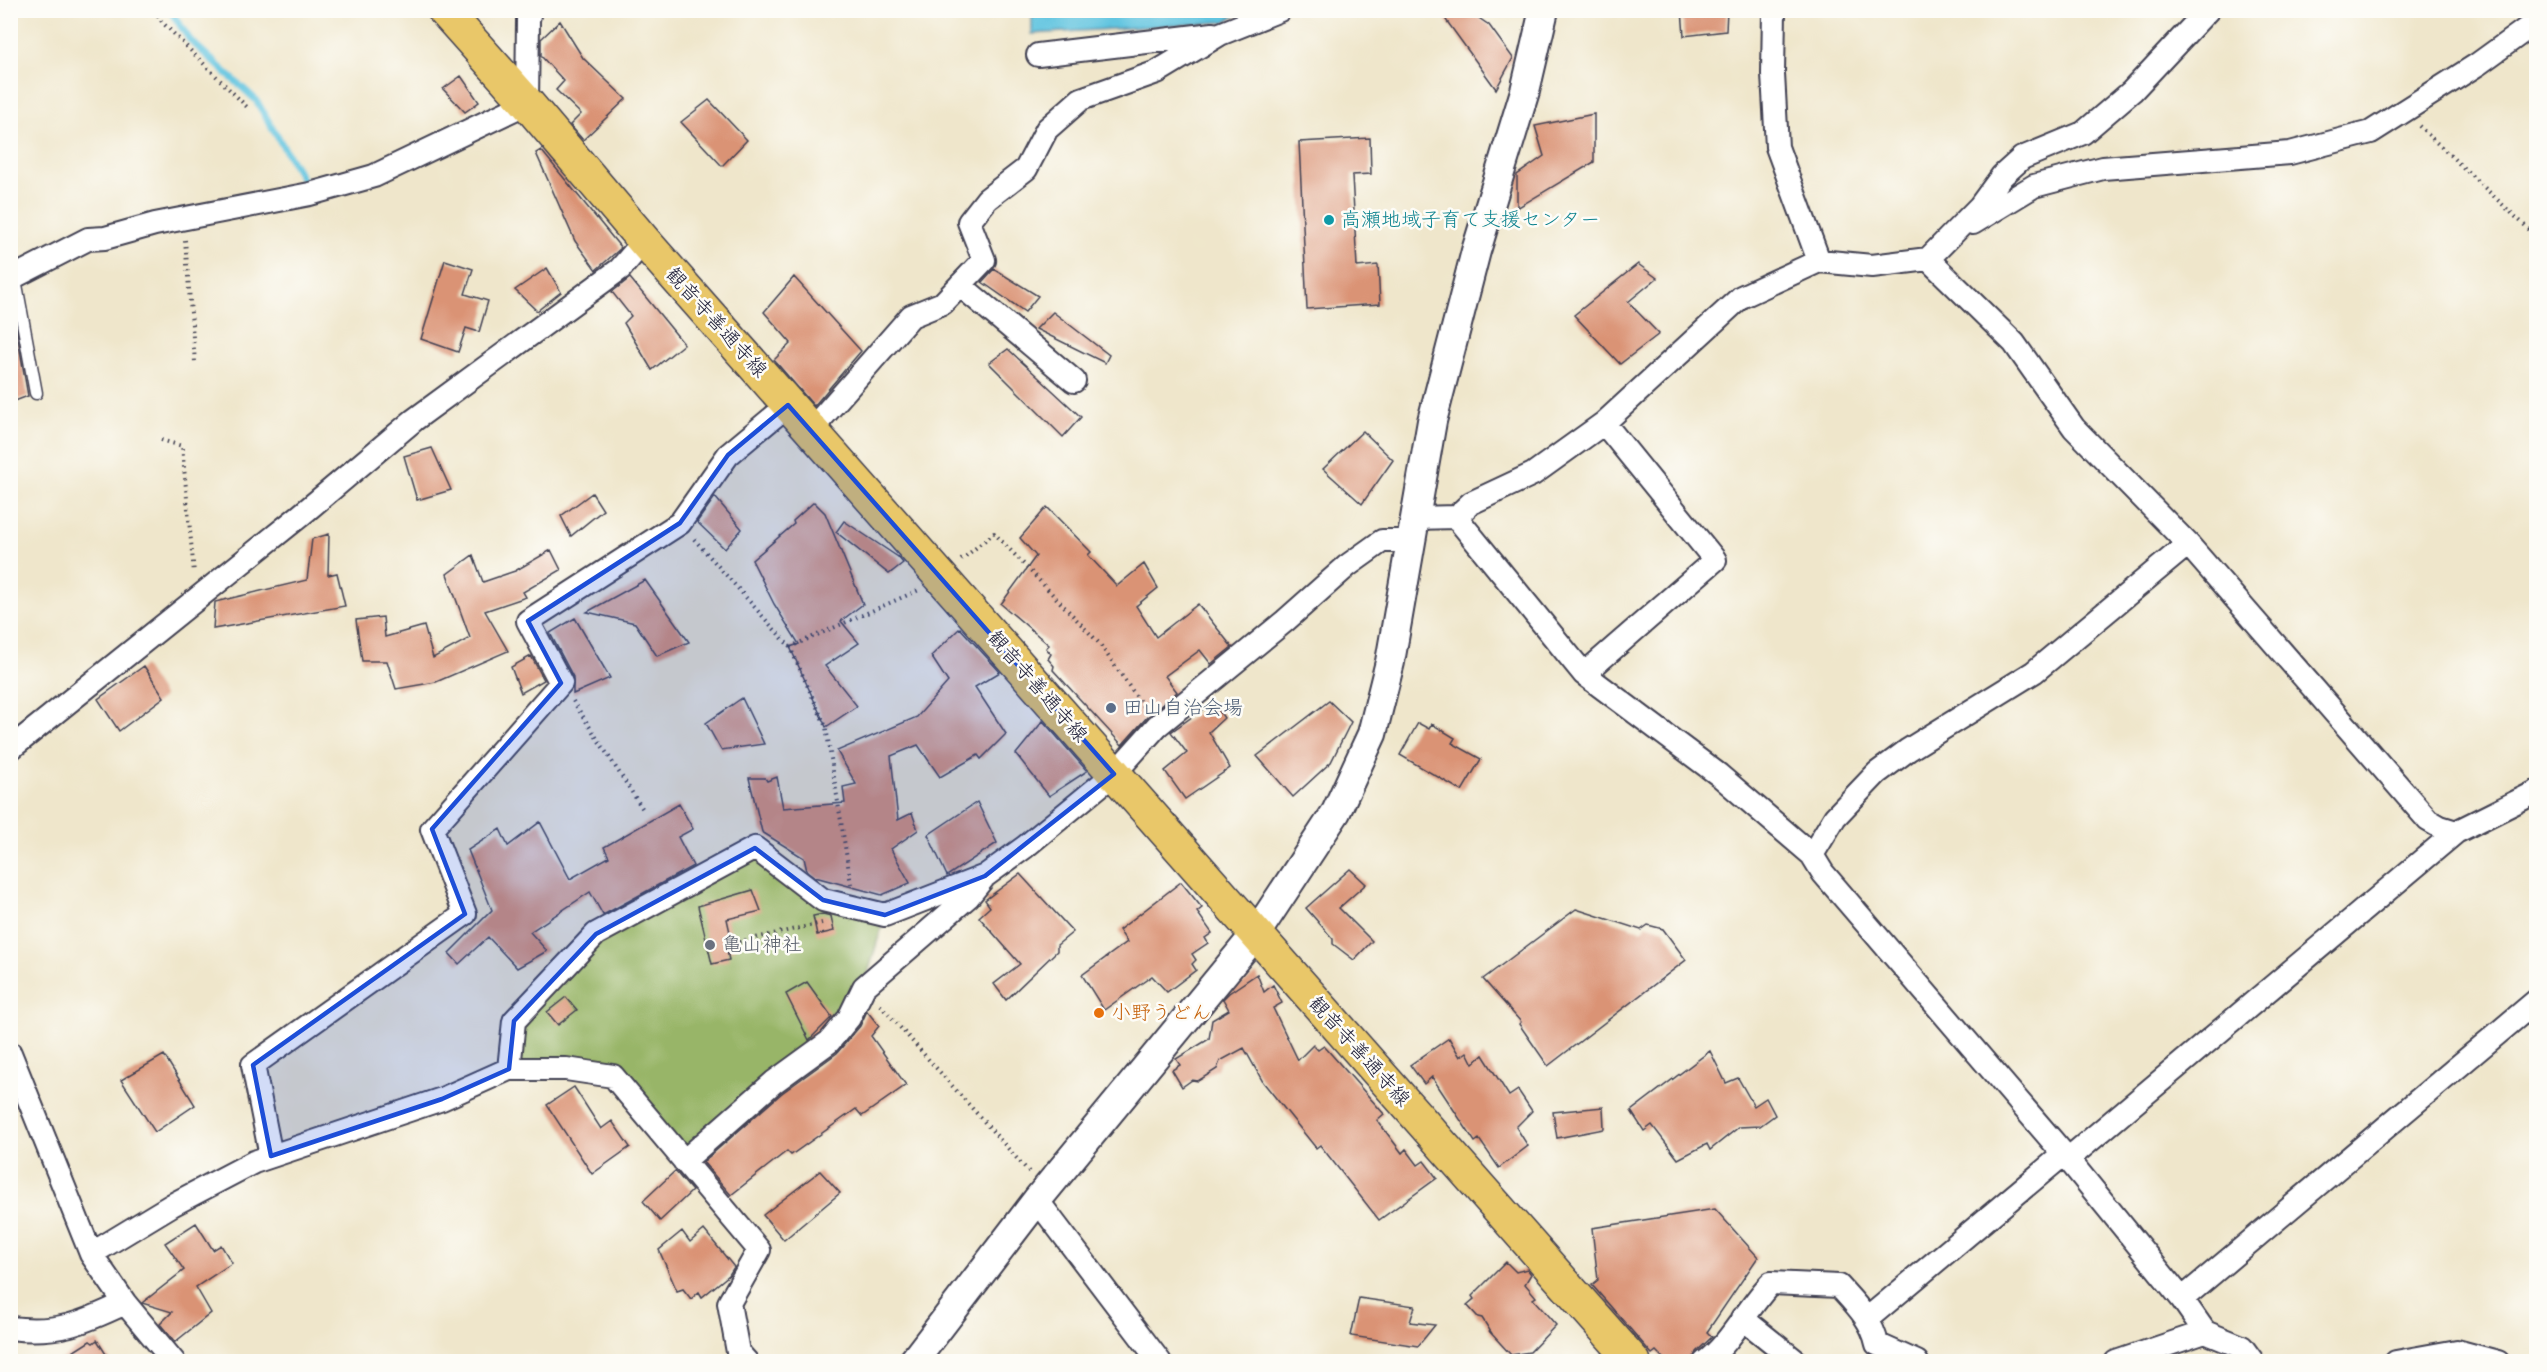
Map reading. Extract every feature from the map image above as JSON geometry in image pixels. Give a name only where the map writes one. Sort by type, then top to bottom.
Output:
[{"type":"main road","name":"観音寺善通寺線","points":[[444,10],[788,405],[1634,1362]]},
{"type":"street","points":[[13,279],[88,238],[105,238],[184,218],[310,194],[374,176],[527,103],[530,10]]},
{"type":"street","points":[[811,430],[911,316],[943,303],[984,260],[969,222],[987,199],[1026,170],[1047,129],[1082,99],[1157,72],[1220,34],[1280,10]]},
{"type":"street","points":[[913,1362],[1041,1195],[1255,935],[1336,812],[1372,734],[1390,662],[1432,421],[1470,274],[1525,91],[1544,10]]},
{"type":"street","points":[[1774,10],[1773,74],[1777,147],[1818,261]]},
{"type":"street","points":[[509,1070],[514,1021],[596,934],[755,848],[823,900],[885,915],[985,876],[1025,848],[1114,774],[1157,726],[1382,541],[1413,529],[1456,517],[1471,502],[1533,474],[1604,423],[1740,297],[1818,261],[1872,266],[1928,259],[1954,235],[2002,176],[2015,164],[2022,158],[2084,133],[2132,91],[2208,10]]},
{"type":"street","points":[[1954,235],[2034,186],[2103,168],[2290,153],[2371,132],[2478,64],[2536,22]]},
{"type":"street","points":[[1038,55],[1220,34]]},
{"type":"street","points":[[10,749],[301,515],[414,420],[620,269],[644,241]]},
{"type":"street","points":[[1928,259],[2014,343],[2074,428],[2188,544],[2428,820],[2456,832]]},
{"type":"street","points":[[960,285],[1074,381]]},
{"type":"street","points":[[271,1156],[254,1065],[465,914],[432,829],[561,683],[528,621],[680,524],[728,454],[788,405]]},
{"type":"street","points":[[1584,674],[1715,560],[1604,423]]},
{"type":"street","points":[[1456,517],[1584,674],[1719,775],[1812,855],[1823,873],[2066,1157],[2182,1299],[2205,1332],[2241,1347],[2253,1361]]},
{"type":"street","points":[[1812,855],[1835,817],[1878,774],[1908,750],[2034,672],[2188,544]]},
{"type":"street","points":[[1867,1319],[2066,1157],[2456,832],[2533,802]]},
{"type":"street","points":[[684,1161],[774,1082],[829,1042],[849,1018],[864,987],[968,897],[985,876]]},
{"type":"street","points":[[2182,1299],[2536,1001]]},
{"type":"street","points":[[10,1053],[92,1254],[125,1303],[174,1362]]},
{"type":"street","points":[[92,1254],[182,1199],[271,1156],[442,1099],[509,1070],[566,1069],[613,1076],[759,1250],[729,1303],[738,1352],[747,1362]]},
{"type":"street","points":[[1041,1195],[1160,1362]]},
{"type":"street","points":[[1705,1362],[1720,1351],[1742,1318],[1771,1283],[1839,1286],[1867,1319],[1875,1332],[1878,1344],[1917,1362]]},
{"type":"street","points":[[10,1328],[40,1332],[86,1322],[125,1303]]},
{"type":"street","points":[[1742,1318],[1797,1362]]},
{"type":"street","points":[[2115,1362],[2205,1332]]},
{"type":"street","points":[[2396,1362],[2457,1351],[2498,1362]]},
{"type":"lane","points":[[13,279],[36,393]]},
{"type":"path","points":[[155,10],[162,22],[248,108]]},
{"type":"path","points":[[2403,110],[2536,236]]},
{"type":"path","points":[[184,218],[195,362]]},
{"type":"path","points":[[161,440],[182,446],[197,597]]},
{"type":"path","points":[[680,524],[790,646],[826,727],[855,908]]},
{"type":"path","points":[[790,646],[927,586],[941,578],[994,533],[1099,644],[1157,726]]},
{"type":"path","points":[[561,683],[644,812]]},
{"type":"path","points":[[733,943],[826,923]]},
{"type":"path","points":[[864,987],[1041,1195]]},
{"type":"highlighted area","points":[[788,405],[1114,774],[985,876],[885,915],[823,900],[755,848],[596,934],[514,1021],[509,1069],[442,1099],[271,1156],[253,1065],[465,914],[432,829],[561,683],[528,621],[680,523],[728,455]]},
{"type":"green space","points":[[755,848],[823,900],[885,915],[864,987],[849,1018],[684,1161],[613,1076],[509,1069],[514,1021],[596,934]]},
{"type":"water","points":[[1032,11],[1244,11],[1224,22],[1032,34]]},
{"type":"building","points":[[1451,10],[1467,10],[1489,25],[1513,58],[1496,89],[1446,20]]},
{"type":"building","points":[[1682,10],[1727,10],[1726,31],[1684,36]]},
{"type":"building","points":[[560,21],[583,58],[626,99],[583,140],[570,125],[581,114],[556,90],[564,81],[541,56],[541,39]]},
{"type":"building","points":[[461,76],[479,102],[465,112],[443,89]]},
{"type":"building","points":[[709,100],[747,140],[722,166],[681,122]]},
{"type":"building","points":[[1594,114],[1594,162],[1517,208],[1517,175],[1544,156],[1535,126]]},
{"type":"building","name":"高瀬地域子育て支援センター","points":[[1370,138],[1371,174],[1352,175],[1357,267],[1378,265],[1380,304],[1307,309],[1299,142]]},
{"type":"building","points":[[541,150],[621,248],[596,270],[575,241],[536,153]]},
{"type":"building","points":[[445,260],[473,269],[465,294],[488,301],[479,332],[466,328],[458,352],[421,339]]},
{"type":"building","points":[[1638,264],[1657,278],[1628,302],[1659,334],[1620,364],[1574,315]]},
{"type":"building","points":[[547,268],[561,292],[537,311],[515,290]]},
{"type":"building","points":[[994,269],[1038,296],[1025,312],[982,282]]},
{"type":"building","points":[[794,277],[861,351],[814,406],[774,360],[791,343],[764,312]]},
{"type":"building","points":[[630,278],[684,344],[652,370],[624,323],[631,316],[612,292]]},
{"type":"building","points":[[1053,312],[1109,355],[1105,363],[1036,329]]},
{"type":"building","points":[[14,316],[28,396],[10,403],[10,317]]},
{"type":"building","points":[[1008,349],[1081,417],[1063,437],[989,363]]},
{"type":"building","points":[[1363,431],[1393,460],[1362,504],[1323,469]]},
{"type":"building","points":[[432,448],[451,490],[417,500],[404,456]]},
{"type":"building","points":[[592,493],[603,510],[571,536],[561,516]]},
{"type":"building","points":[[715,497],[742,529],[725,549],[697,522]]},
{"type":"building","points":[[814,502],[825,513],[863,604],[841,621],[859,643],[825,666],[857,706],[826,727],[790,647],[799,644],[774,604],[752,560],[794,524],[793,521]]},
{"type":"building","points":[[1047,507],[1091,552],[1088,555],[1117,586],[1144,564],[1158,588],[1136,606],[1156,637],[1198,604],[1232,647],[1211,664],[1200,650],[1165,676],[1177,692],[1147,717],[1122,745],[1053,670],[1054,666],[1048,659],[1051,654],[1046,648],[1049,645],[1001,604],[1036,556],[1020,538]]},
{"type":"building","points":[[844,521],[898,557],[903,563],[889,574],[836,532]]},
{"type":"building","points":[[329,534],[328,575],[337,573],[345,606],[213,629],[215,602],[307,580],[312,539]]},
{"type":"building","points":[[551,550],[561,570],[523,592],[526,597],[485,611],[508,651],[436,682],[396,689],[387,661],[362,661],[356,620],[383,617],[385,637],[424,626],[433,658],[470,638],[447,574],[473,555],[483,582],[515,571]]},
{"type":"building","points":[[645,580],[689,642],[657,656],[635,623],[587,612]]},
{"type":"building","points":[[575,618],[610,678],[573,694],[573,677],[550,633]]},
{"type":"building","points":[[960,628],[1000,672],[975,687],[1006,734],[981,759],[978,755],[940,777],[918,745],[891,756],[898,820],[912,813],[918,830],[891,849],[910,883],[882,895],[815,877],[807,871],[804,858],[762,832],[749,778],[765,778],[767,781],[777,777],[783,808],[845,803],[843,787],[856,784],[837,751],[917,717],[948,682],[931,656]]},
{"type":"building","points":[[531,656],[544,680],[521,693],[511,667]]},
{"type":"building","points":[[144,666],[164,697],[119,731],[98,699]]},
{"type":"building","points":[[742,698],[764,744],[721,750],[706,723]]},
{"type":"building","points":[[1329,701],[1351,722],[1331,762],[1293,797],[1257,756]]},
{"type":"building","points":[[1213,702],[1224,718],[1209,732],[1230,768],[1185,799],[1165,771],[1187,753],[1171,732]]},
{"type":"building","points":[[1043,721],[1087,771],[1049,796],[1016,754]]},
{"type":"building","points":[[1418,723],[1429,729],[1432,724],[1455,738],[1452,743],[1481,759],[1462,791],[1400,755]]},
{"type":"building","points":[[977,802],[997,843],[947,876],[928,835]]},
{"type":"building","points":[[679,804],[693,829],[678,837],[693,866],[603,915],[590,892],[530,932],[547,951],[517,968],[488,937],[459,964],[449,953],[492,910],[468,850],[500,829],[508,846],[540,822],[570,879],[609,857],[604,847]]},
{"type":"building","points":[[1350,869],[1366,884],[1339,908],[1372,941],[1354,960],[1333,944],[1333,939],[1306,908]]},
{"type":"building","points":[[1020,874],[1073,932],[1057,945],[1057,951],[1006,1000],[994,984],[1020,964],[979,917],[990,907],[985,900]]},
{"type":"building","points":[[1181,882],[1202,908],[1197,912],[1212,933],[1205,938],[1208,943],[1192,954],[1196,960],[1192,964],[1196,970],[1167,992],[1152,976],[1104,1010],[1082,975],[1127,942],[1119,930]]},
{"type":"building","points":[[753,890],[761,911],[727,919],[734,950],[727,951],[729,960],[712,964],[698,906]]},
{"type":"building","points":[[1576,909],[1641,930],[1648,925],[1663,929],[1686,960],[1548,1066],[1519,1024],[1521,1022],[1483,979]]},
{"type":"building","points":[[823,914],[831,916],[834,931],[817,935],[813,916]]},
{"type":"building","points":[[1257,974],[1264,992],[1273,985],[1282,1003],[1273,1008],[1298,1060],[1313,1045],[1318,1050],[1324,1046],[1384,1114],[1377,1120],[1402,1153],[1406,1149],[1418,1165],[1424,1161],[1437,1178],[1379,1220],[1320,1145],[1316,1148],[1263,1082],[1244,1048],[1220,1061],[1217,1069],[1198,1081],[1192,1080],[1182,1087],[1172,1070],[1180,1065],[1176,1059],[1209,1039],[1212,1020],[1229,1010],[1223,999]]},
{"type":"building","points":[[807,982],[832,1017],[809,1040],[786,994]]},
{"type":"building","points":[[566,997],[577,1010],[558,1025],[547,1012]]},
{"type":"building","points":[[867,1011],[879,1026],[871,1036],[906,1085],[862,1116],[856,1109],[791,1155],[787,1151],[731,1195],[703,1162],[782,1093],[837,1053],[860,1026]]},
{"type":"building","points":[[1449,1038],[1460,1057],[1467,1052],[1473,1064],[1483,1055],[1509,1096],[1518,1090],[1532,1111],[1516,1127],[1528,1146],[1499,1168],[1479,1139],[1475,1142],[1432,1077],[1424,1084],[1410,1065]]},
{"type":"building","points":[[1710,1051],[1726,1083],[1738,1078],[1754,1106],[1766,1098],[1775,1115],[1760,1126],[1739,1127],[1710,1150],[1707,1144],[1678,1159],[1652,1125],[1644,1131],[1631,1111]]},
{"type":"building","points":[[164,1055],[195,1105],[155,1132],[121,1080]]},
{"type":"building","points":[[574,1087],[601,1129],[612,1121],[630,1147],[592,1174],[547,1105]]},
{"type":"building","points":[[1603,1107],[1604,1129],[1557,1138],[1553,1112]]},
{"type":"building","points":[[675,1171],[692,1191],[660,1221],[643,1201]]},
{"type":"building","points":[[820,1171],[840,1193],[784,1240],[763,1215]]},
{"type":"building","points":[[1715,1209],[1758,1257],[1707,1332],[1712,1337],[1696,1352],[1692,1362],[1667,1362],[1656,1351],[1652,1354],[1592,1285],[1598,1280],[1592,1228]]},
{"type":"building","points":[[196,1223],[213,1250],[221,1245],[232,1263],[196,1287],[211,1313],[175,1342],[160,1324],[172,1312],[142,1303],[184,1270],[165,1243]]},
{"type":"building","points":[[704,1230],[734,1267],[729,1275],[702,1297],[699,1292],[691,1299],[683,1289],[677,1291],[659,1250],[682,1231],[690,1242]]},
{"type":"building","points":[[1506,1262],[1516,1272],[1527,1269],[1531,1274],[1525,1284],[1536,1297],[1533,1299],[1556,1325],[1530,1352],[1511,1355],[1489,1331],[1491,1332],[1482,1318],[1478,1317],[1467,1305],[1474,1299],[1472,1296]]},
{"type":"building","points":[[1359,1298],[1415,1306],[1410,1322],[1435,1325],[1418,1346],[1351,1336]]},
{"type":"building","points":[[97,1340],[111,1362],[57,1362],[90,1341],[93,1343]]},
{"type":"waterway","points":[[170,10],[190,40],[256,100],[308,189]]},
{"type":"place","name":"高瀬地域子育て支援センター","points":[[1329,220]]},
{"type":"place","name":"田山自治会場","points":[[1111,708]]},
{"type":"place","name":"亀山神社","points":[[710,945]]},
{"type":"place","name":"小野うどん","points":[[1099,1013]]}]
